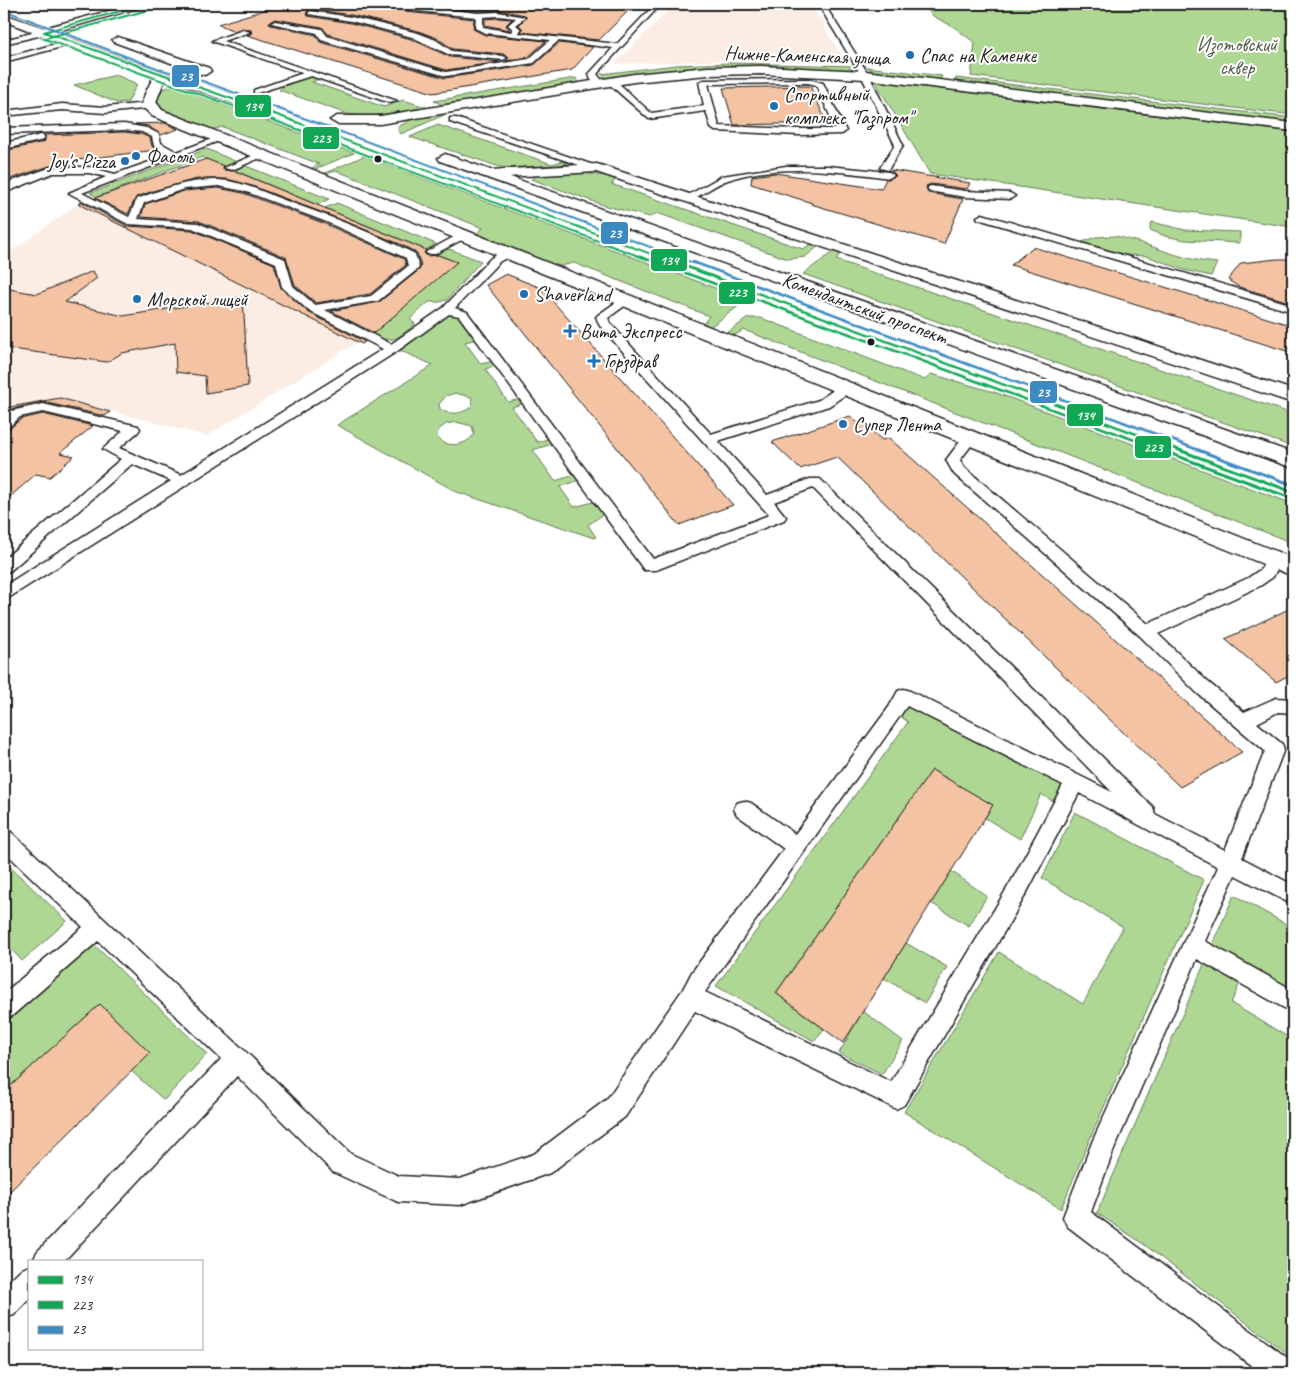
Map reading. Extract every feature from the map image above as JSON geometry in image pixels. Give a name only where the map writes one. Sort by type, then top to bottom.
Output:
[{"type":"main road","name":"Комендантский проспект","points":[[12,4],[1293,461]]},
{"type":"main road","points":[[44,32],[146,4]]},
{"type":"main road","points":[[133,8],[158,5]]},
{"type":"main road","name":"Комендантский проспект","points":[[4,16],[160,76],[195,85],[280,116],[1293,492]]},
{"type":"main road","name":"Нижне-Каменская улица","points":[[337,120],[380,120],[606,82],[670,74],[726,71],[802,71],[865,75],[1293,127]]},
{"type":"main road","points":[[160,76],[149,102],[149,106],[157,113],[1293,567]]},
{"type":"main road","points":[[368,131],[380,120]]},
{"type":"main road","points":[[490,174],[597,168],[1293,397]]},
{"type":"lane","points":[[403,4],[406,8],[522,17],[512,25],[517,29],[512,35]]},
{"type":"lane","points":[[440,4],[488,9],[498,14]]},
{"type":"lane","points":[[658,4],[593,74],[594,78],[606,82],[649,116],[709,108]]},
{"type":"lane","points":[[688,198],[718,181],[803,167],[888,175],[899,145],[865,75],[821,4]]},
{"type":"lane","points":[[301,16],[333,6]]},
{"type":"lane","points":[[310,13],[352,19],[415,35],[433,42],[450,54],[531,60]]},
{"type":"lane","points":[[478,15],[481,19],[479,28],[485,31],[618,46]]},
{"type":"lane","points":[[293,18],[272,24],[319,31],[324,38],[446,74],[531,60],[556,38]]},
{"type":"lane","points":[[4,42],[44,32]]},
{"type":"lane","points":[[246,32],[216,41],[393,101]]},
{"type":"lane","points":[[4,60],[70,42]]},
{"type":"lane","points":[[257,92],[311,73]]},
{"type":"lane","points":[[703,82],[820,82],[842,131],[799,132],[715,128],[709,108],[703,82]]},
{"type":"lane","points":[[4,114],[62,107],[105,110],[149,106]]},
{"type":"lane","points":[[453,120],[597,168]]},
{"type":"lane","points":[[4,130],[124,127],[144,130],[156,136],[152,143],[176,155]]},
{"type":"lane","points":[[4,146],[30,140],[77,134],[87,128]]},
{"type":"lane","points":[[220,139],[74,193],[132,222],[194,225],[281,261],[288,287],[313,309],[392,349]]},
{"type":"lane","points":[[229,168],[262,155]]},
{"type":"lane","points":[[4,190],[15,183],[52,170],[89,170],[116,177]]},
{"type":"lane","points":[[132,222],[140,201],[159,193],[210,183],[230,184],[309,212],[411,256],[414,267],[374,299],[313,309]]},
{"type":"lane","points":[[931,189],[965,194],[1010,196]]},
{"type":"lane","points":[[982,217],[1293,309]]},
{"type":"lane","points":[[431,252],[463,236]]},
{"type":"lane","points":[[4,593],[392,349],[447,310],[495,260],[507,253]]},
{"type":"lane","points":[[447,310],[463,314],[650,566],[779,517],[604,324],[602,318],[626,300]]},
{"type":"lane","points":[[709,439],[824,402],[846,388]]},
{"type":"lane","points":[[4,424],[16,414],[43,408],[133,429],[110,449],[183,481]]},
{"type":"lane","points":[[970,438],[953,460],[959,471],[1146,632],[1202,687],[1275,749],[1229,861],[1220,888],[1192,945],[1098,1158],[1076,1217],[1284,1373]]},
{"type":"lane","points":[[4,567],[130,458]]},
{"type":"lane","points":[[764,501],[815,482],[1157,824]]},
{"type":"lane","points":[[1146,632],[1254,582],[1267,573],[1274,559]]},
{"type":"lane","points":[[4,838],[237,1059],[342,1163],[398,1189],[460,1192],[541,1164],[616,1108],[691,997],[700,980],[895,712],[904,696],[1293,895]]},
{"type":"lane","points":[[1242,722],[1276,705],[1293,706]]},
{"type":"lane","points":[[691,997],[896,1097],[1019,888],[1074,782]]},
{"type":"lane","points":[[744,809],[797,846]]},
{"type":"lane","points":[[4,1008],[98,927]]},
{"type":"lane","points":[[1192,945],[1293,1002]]},
{"type":"lane","points":[[47,1260],[237,1059]]},
{"type":"lane","points":[[4,1305],[28,1280]]},
{"type":"shaded area","points":[[675,4],[810,4],[817,15],[824,21],[824,27],[846,62],[732,60],[614,64]]},
{"type":"shaded area","name":"Морской лицей","points":[[78,204],[358,342],[207,436],[60,398],[4,406],[4,256]]},
{"type":"green space","name":"Изотовский сквер","points":[[922,4],[1293,4],[1293,115],[971,76],[975,43],[954,27],[933,16]]},
{"type":"green space","points":[[730,63],[854,66],[854,71],[792,67],[730,67],[699,68],[607,78],[601,74],[676,65]]},
{"type":"green space","points":[[867,67],[942,76],[940,80],[874,72]]},
{"type":"green space","points":[[116,75],[137,84],[128,102],[117,103],[74,85]]},
{"type":"green space","points":[[311,76],[319,79],[312,82],[384,107],[403,100],[426,107],[377,115],[347,114],[279,90],[284,86]]},
{"type":"green space","points":[[576,78],[579,83],[443,105],[434,101]]},
{"type":"green space","points":[[956,78],[1293,118],[1293,123],[955,82]]},
{"type":"green space","points":[[875,81],[1293,132],[1293,227],[930,174]]},
{"type":"green space","points":[[171,86],[354,153],[313,170],[312,168],[319,164],[223,127],[211,130],[162,110],[157,102],[158,97],[163,89]]},
{"type":"green space","points":[[442,113],[444,115],[401,134],[398,130],[398,127],[412,119]]},
{"type":"green space","points":[[438,125],[552,164],[562,161],[568,164],[526,169],[500,167],[410,137]]},
{"type":"green space","points":[[207,149],[237,162],[225,167],[202,157],[97,197],[90,193]]},
{"type":"green space","points":[[364,156],[747,300],[710,327],[704,323],[709,316],[574,263],[557,267],[479,236],[477,233],[483,228],[337,171],[323,174]]},
{"type":"green space","points":[[246,166],[329,199],[317,205],[234,170]]},
{"type":"green space","points":[[584,173],[613,177],[615,181],[611,184],[803,249],[811,244],[819,246],[805,257],[788,259],[657,213],[650,217],[606,206],[531,179],[538,175]]},
{"type":"green space","points":[[337,203],[436,244],[426,250],[325,208]]},
{"type":"green space","points":[[1152,222],[1185,230],[1240,232],[1240,243],[1185,240],[1165,236],[1150,230]]},
{"type":"green space","points":[[1115,236],[1177,255],[1217,263],[1211,276],[1184,270],[1147,256],[1126,255],[1082,242],[1096,237]]},
{"type":"green space","points":[[449,249],[481,261],[447,300],[429,302],[410,319],[415,324],[399,336],[390,340],[371,335],[456,262],[436,254]]},
{"type":"green space","points":[[834,251],[840,254],[836,260],[1293,414],[1293,447],[803,274]]},
{"type":"green space","points":[[450,311],[463,314],[481,338],[465,342],[481,364],[497,360],[501,365],[485,369],[508,402],[525,398],[528,402],[512,407],[537,442],[555,437],[558,442],[533,450],[555,481],[581,473],[585,478],[560,487],[574,507],[601,500],[609,510],[588,525],[596,537],[594,538],[457,492],[337,425],[433,365],[399,350]],"holes":[[[455,393],[471,397],[473,405],[457,413],[449,413],[440,409],[439,404],[446,396]],[[456,422],[472,426],[474,434],[471,438],[456,444],[441,441],[437,437],[438,430],[446,424]]]},
{"type":"green space","points":[[748,318],[761,318],[925,380],[931,374],[994,392],[1293,504],[1293,543],[744,330],[735,335],[727,333]]},
{"type":"green space","points":[[904,696],[1075,782],[1061,806],[1041,794],[1020,839],[985,818],[992,805],[932,770],[776,993],[824,1029],[814,1041],[716,986],[908,722],[895,712]]},
{"type":"green space","points":[[1075,812],[1204,880],[1061,1209],[904,1112],[999,952],[1083,1004],[1123,927],[1042,878]]},
{"type":"green space","points":[[4,861],[67,921],[22,961],[8,946],[4,949]]},
{"type":"green space","points":[[951,871],[987,896],[969,926],[931,903]]},
{"type":"green space","points":[[1234,895],[1293,928],[1293,1002],[1244,974],[1231,1003],[1293,1040],[1293,1358],[1142,1243],[1097,1213]]},
{"type":"green space","points":[[86,937],[207,1054],[164,1100],[131,1071],[150,1053],[100,1004],[4,1092],[4,1008]]},
{"type":"green space","points":[[906,943],[947,967],[925,1003],[884,978]]},
{"type":"green space","points":[[863,1011],[903,1041],[882,1074],[839,1053]]},
{"type":"building","points":[[284,4],[398,4],[406,12],[474,19],[473,29],[485,35],[546,41],[528,57],[506,61],[509,57],[503,54],[453,49],[437,38],[418,31],[351,15],[310,9],[306,13],[308,16],[351,23],[411,39],[450,57],[500,62],[446,70],[328,34],[322,27],[275,19],[269,22],[271,25],[316,35],[320,42],[445,78],[534,65],[559,43],[593,47],[572,70],[433,93],[247,35],[252,33],[251,30],[242,28],[234,31],[218,24]]},
{"type":"building","points":[[414,4],[635,4],[599,40],[521,32],[523,29],[519,25],[526,18],[525,15],[498,10],[478,11]]},
{"type":"building","points":[[485,19],[512,19],[506,25],[510,30],[485,25]]},
{"type":"building","name":"Спортивный комплекс \"Газпром\"","points":[[810,86],[827,123],[734,125],[723,88]]},
{"type":"building","points":[[165,123],[178,129],[161,135],[148,126],[135,124]]},
{"type":"building","points":[[124,132],[141,134],[150,138],[152,146],[156,150],[62,162],[4,181],[4,151],[44,142],[45,135]]},
{"type":"building","points":[[206,159],[224,166],[224,170],[235,171],[426,250],[424,253],[427,256],[438,255],[457,262],[374,333],[331,311],[379,302],[419,270],[421,266],[417,253],[400,244],[252,186],[227,179],[197,179],[136,197],[128,214],[95,198]]},
{"type":"building","points":[[891,170],[970,183],[967,189],[931,184],[926,186],[928,193],[963,199],[944,244],[751,184],[752,176],[775,173],[881,189],[886,179],[896,176]]},
{"type":"building","points":[[218,188],[243,193],[323,223],[404,259],[406,265],[370,294],[316,303],[295,285],[286,257],[199,221],[141,217],[145,204],[184,191]]},
{"type":"building","points":[[82,202],[127,226],[192,230],[274,264],[281,288],[308,312],[365,342],[362,344],[78,204]]},
{"type":"building","points":[[1033,247],[1293,326],[1293,353],[1011,265]]},
{"type":"building","points":[[1293,259],[1293,303],[1239,287],[1228,280],[1241,263]]},
{"type":"building","points":[[93,271],[97,278],[65,302],[123,316],[243,297],[248,386],[206,393],[205,376],[176,372],[175,343],[122,353],[107,362],[4,348],[4,288],[37,294]]},
{"type":"building","points":[[506,274],[541,288],[733,505],[679,525],[486,285]]},
{"type":"building","points":[[60,398],[110,412],[105,416],[43,402],[11,409],[4,415],[4,408]]},
{"type":"building","points":[[43,414],[93,426],[60,453],[74,456],[50,477],[36,474],[4,502],[4,430],[10,428],[21,419]]},
{"type":"building","points":[[850,416],[859,424],[863,423],[882,440],[889,438],[1242,752],[1180,787],[837,457],[800,469],[772,442]]},
{"type":"building","points":[[1293,607],[1293,673],[1276,682],[1225,639]]},
{"type":"building","points":[[932,770],[993,805],[843,1043],[776,993]]},
{"type":"building","points":[[100,1004],[150,1053],[4,1197],[4,1092]]},
{"type":"transit line","name":"134","points":[[44,32],[146,4]]},
{"type":"transit line","name":"223","points":[[46,38],[148,10]]},
{"type":"transit line","name":"23","points":[[6,11],[162,70],[197,79],[282,110],[1293,485]]},
{"type":"transit line","name":"134","points":[[44,32],[280,116],[1293,492]]},
{"type":"transit line","name":"223","points":[[42,38],[278,122],[1291,498]]},
{"type":"place","name":"Спас на Каменке","points":[[910,55]]},
{"type":"place","name":"Спортивный комплекс \"Газпром\"","points":[[774,106]]},
{"type":"place","name":"Фасоль","points":[[136,156]]},
{"type":"place","name":"Joy's Pizza","points":[[125,161]]},
{"type":"place","name":"Shaverland","points":[[524,294]]},
{"type":"place","name":"Морской лицей","points":[[137,299]]},
{"type":"place","name":"Вита Экспресс","points":[[570,331]]},
{"type":"place","name":"Горздрав","points":[[594,361]]},
{"type":"place","name":"Супер Лента","points":[[843,424]]}]
